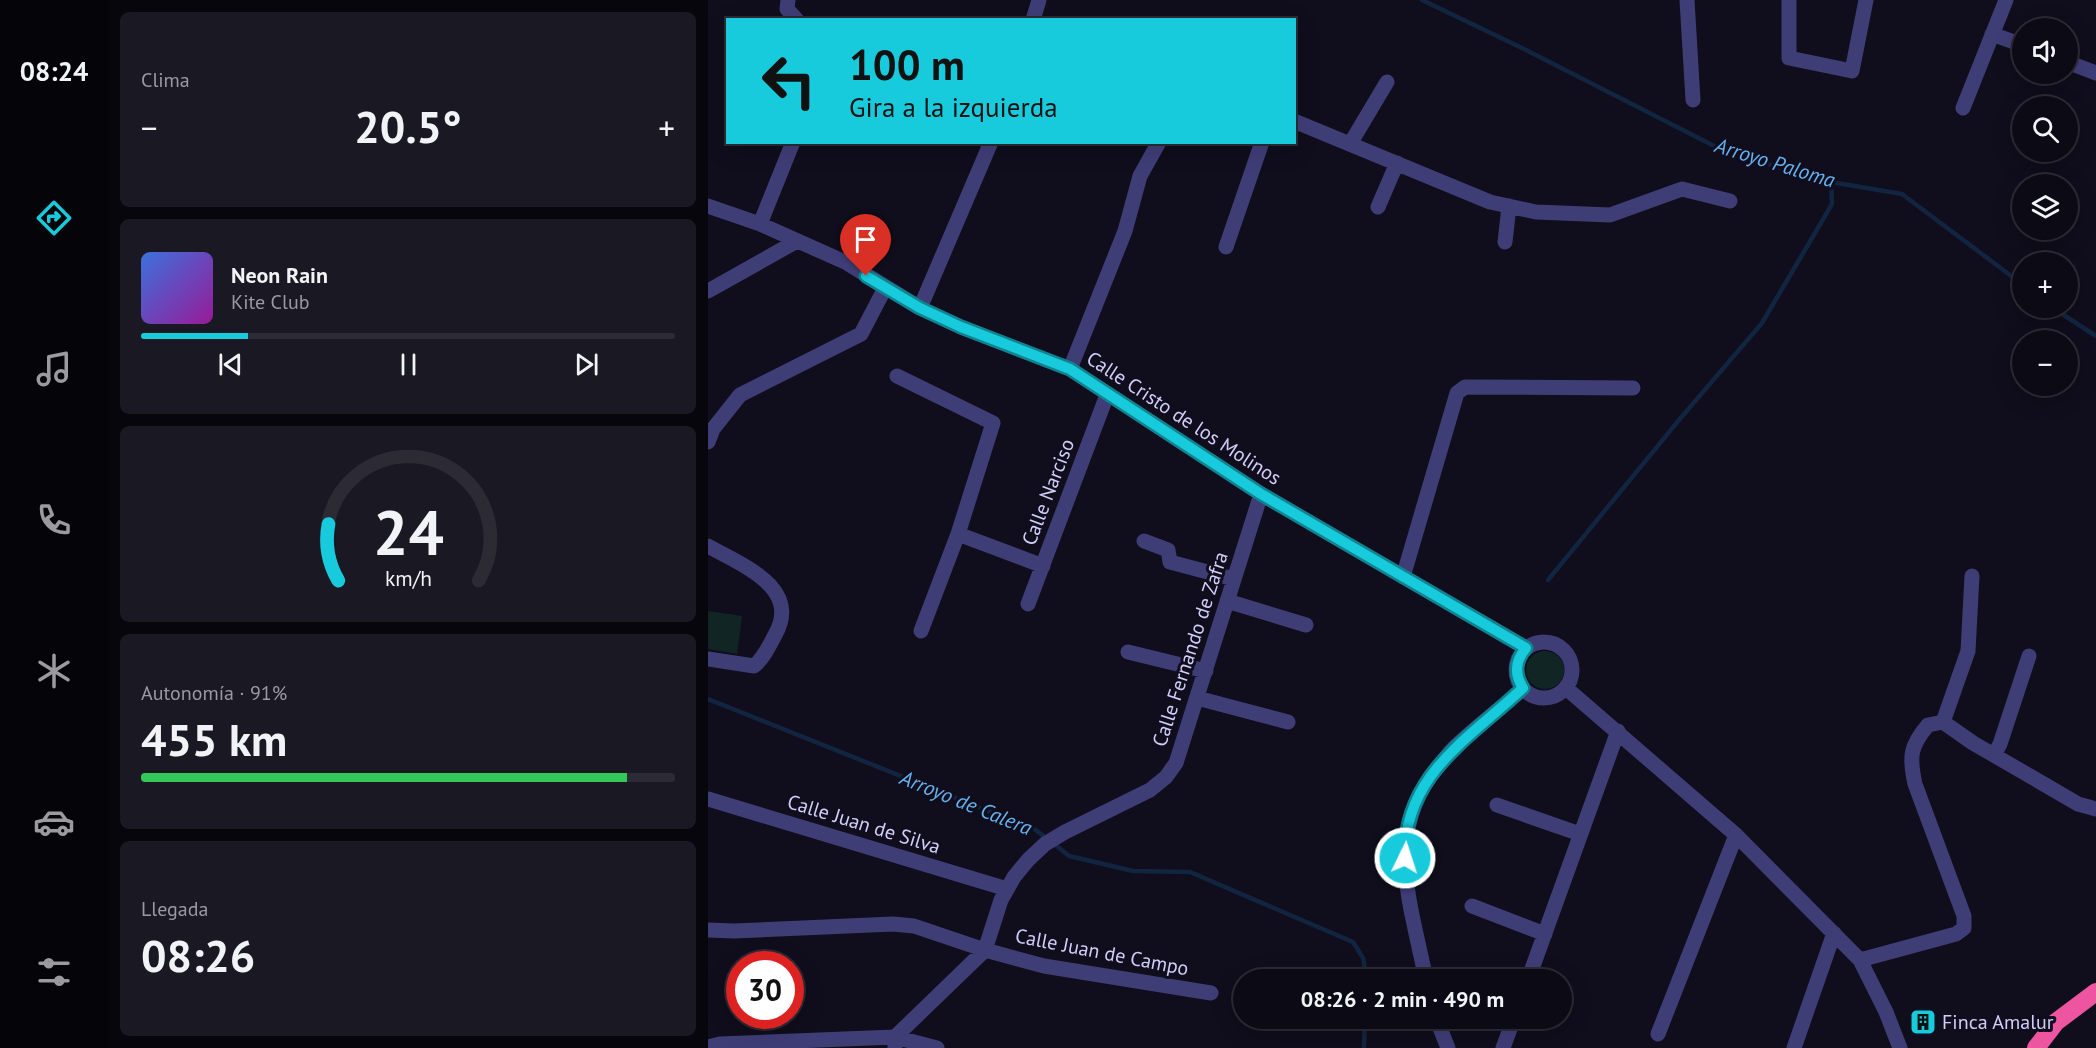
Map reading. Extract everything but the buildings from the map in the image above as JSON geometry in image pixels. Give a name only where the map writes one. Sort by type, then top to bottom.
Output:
[{"type":"highway","points":[[2037,1048],[2056,1022],[2096,992]]},
{"type":"street","points":[[788,0],[787,9],[795,18]]},
{"type":"street","points":[[1034,18],[1039,0]]},
{"type":"street","points":[[1687,0],[1693,100]]},
{"type":"street","points":[[1789,0],[1789,57],[1852,71],[1866,0]]},
{"type":"street","points":[[1963,108],[2006,0]]},
{"type":"street","points":[[1992,34],[2012,41]]},
{"type":"street","points":[[2078,66],[2096,73]]},
{"type":"street","points":[[1350,144],[1387,82]]},
{"type":"street","points":[[1296,122],[1490,202],[1536,212],[1610,215],[1682,189],[1730,201]]},
{"type":"street","points":[[760,224],[792,144]]},
{"type":"street","points":[[920,308],[990,144]]},
{"type":"street","points":[[1070,369],[1125,231],[1140,176],[1158,144]]},
{"type":"street","points":[[1226,247],[1261,144]]},
{"type":"street","points":[[1378,207],[1397,163]]},
{"type":"street","name":"Calle Cristo de los Molinos","points":[[708,206],[760,224],[847,263],[920,308],[961,327],[1070,369],[1261,494],[1526,648]]},
{"type":"street","points":[[1505,242],[1509,206]]},
{"type":"street","points":[[708,291],[797,241]]},
{"type":"street","points":[[708,442],[713,429],[740,394],[861,334],[885,288]]},
{"type":"street","points":[[897,376],[993,423],[958,534],[921,631]]},
{"type":"street","points":[[1403,577],[1456,393],[1465,387],[1633,388]]},
{"type":"street","name":"Calle Narciso","points":[[1028,603],[1107,395]]},
{"type":"street","name":"Calle Fernando de Zafra","points":[[895,1042],[985,950],[1001,900],[1028,860],[1039,849],[1065,832],[1150,790],[1166,777],[1176,763],[1261,494]]},
{"type":"street","points":[[958,534],[1042,566]]},
{"type":"street","points":[[1144,541],[1168,550],[1170,562],[1234,579]]},
{"type":"street","points":[[708,546],[770,584],[779,596],[783,610],[781,625],[761,661],[754,666],[708,659]]},
{"type":"street","points":[[1943,722],[1968,651],[1972,576]]},
{"type":"street","points":[[1227,601],[1306,625]]},
{"type":"street","points":[[1543,642],[1560,647],[1571,662],[1572,671],[1566,688],[1550,697],[1540,698],[1531,694],[1523,688],[1516,672],[1520,655],[1526,648],[1543,642]]},
{"type":"street","points":[[1128,652],[1206,671]]},
{"type":"street","points":[[1994,755],[2000,744],[2029,656]]},
{"type":"street","points":[[1424,969],[1405,873],[1404,844],[1408,818],[1428,778],[1455,746],[1523,688]]},
{"type":"street","points":[[1566,688],[1736,835],[1860,960],[1886,1012],[1900,1048]]},
{"type":"street","points":[[1197,698],[1288,722]]},
{"type":"street","points":[[1860,960],[1956,934],[1964,928],[1964,916],[1911,766],[1914,743],[1928,724],[1943,722],[2078,804],[2096,809]]},
{"type":"street","points":[[1532,969],[1618,731]]},
{"type":"street","name":"Calle Juan de Silva","points":[[708,799],[1007,889]]},
{"type":"street","points":[[1497,805],[1580,834]]},
{"type":"street","points":[[1658,1034],[1736,835]]},
{"type":"street","points":[[1472,906],[1545,934]]},
{"type":"street","name":"Calle Juan de Campo","points":[[708,930],[734,931],[893,924],[914,926],[985,950],[1044,966],[1211,993]]},
{"type":"street","points":[[1794,1048],[1834,933]]},
{"type":"street","points":[[1440,1029],[1448,1048]]},
{"type":"street","points":[[1503,1048],[1510,1029]]},
{"type":"street","points":[[708,1047],[720,1044],[895,1042],[937,1048]]},
{"type":"green space","points":[[708,611],[742,616],[737,654],[708,649]]},
{"type":"green space","points":[[1545,651],[1559,656],[1564,670],[1559,684],[1545,689],[1531,684],[1526,670],[1531,656]]},
{"type":"waterway","name":"Arroyo Paloma","points":[[1422,0],[1726,152],[1831,182],[1902,194],[2012,276]]},
{"type":"waterway","points":[[1548,580],[1762,323],[1832,204],[1831,182]]},
{"type":"waterway","name":"Arroyo Paloma","points":[[2068,318],[2096,336]]},
{"type":"waterway","name":"Arroyo de Calera","points":[[708,699],[1036,830],[1046,838]]},
{"type":"waterway","name":"Arroyo de Calera","points":[[1053,843],[1069,856],[1133,871],[1190,872],[1353,942],[1363,958],[1365,969]]},
{"type":"waterway","name":"Arroyo de Calera","points":[[1364,1048],[1365,1029]]},
{"type":"place","name":"Finca Amalur","points":[[1923,1022]]},
{"type":"route","points":[[866,276],[920,308],[961,327],[1070,369],[1261,494],[1526,648],[1520,655],[1516,672],[1523,688],[1455,746],[1428,778],[1417,796],[1408,818],[1404,844],[1405,858]]}]
